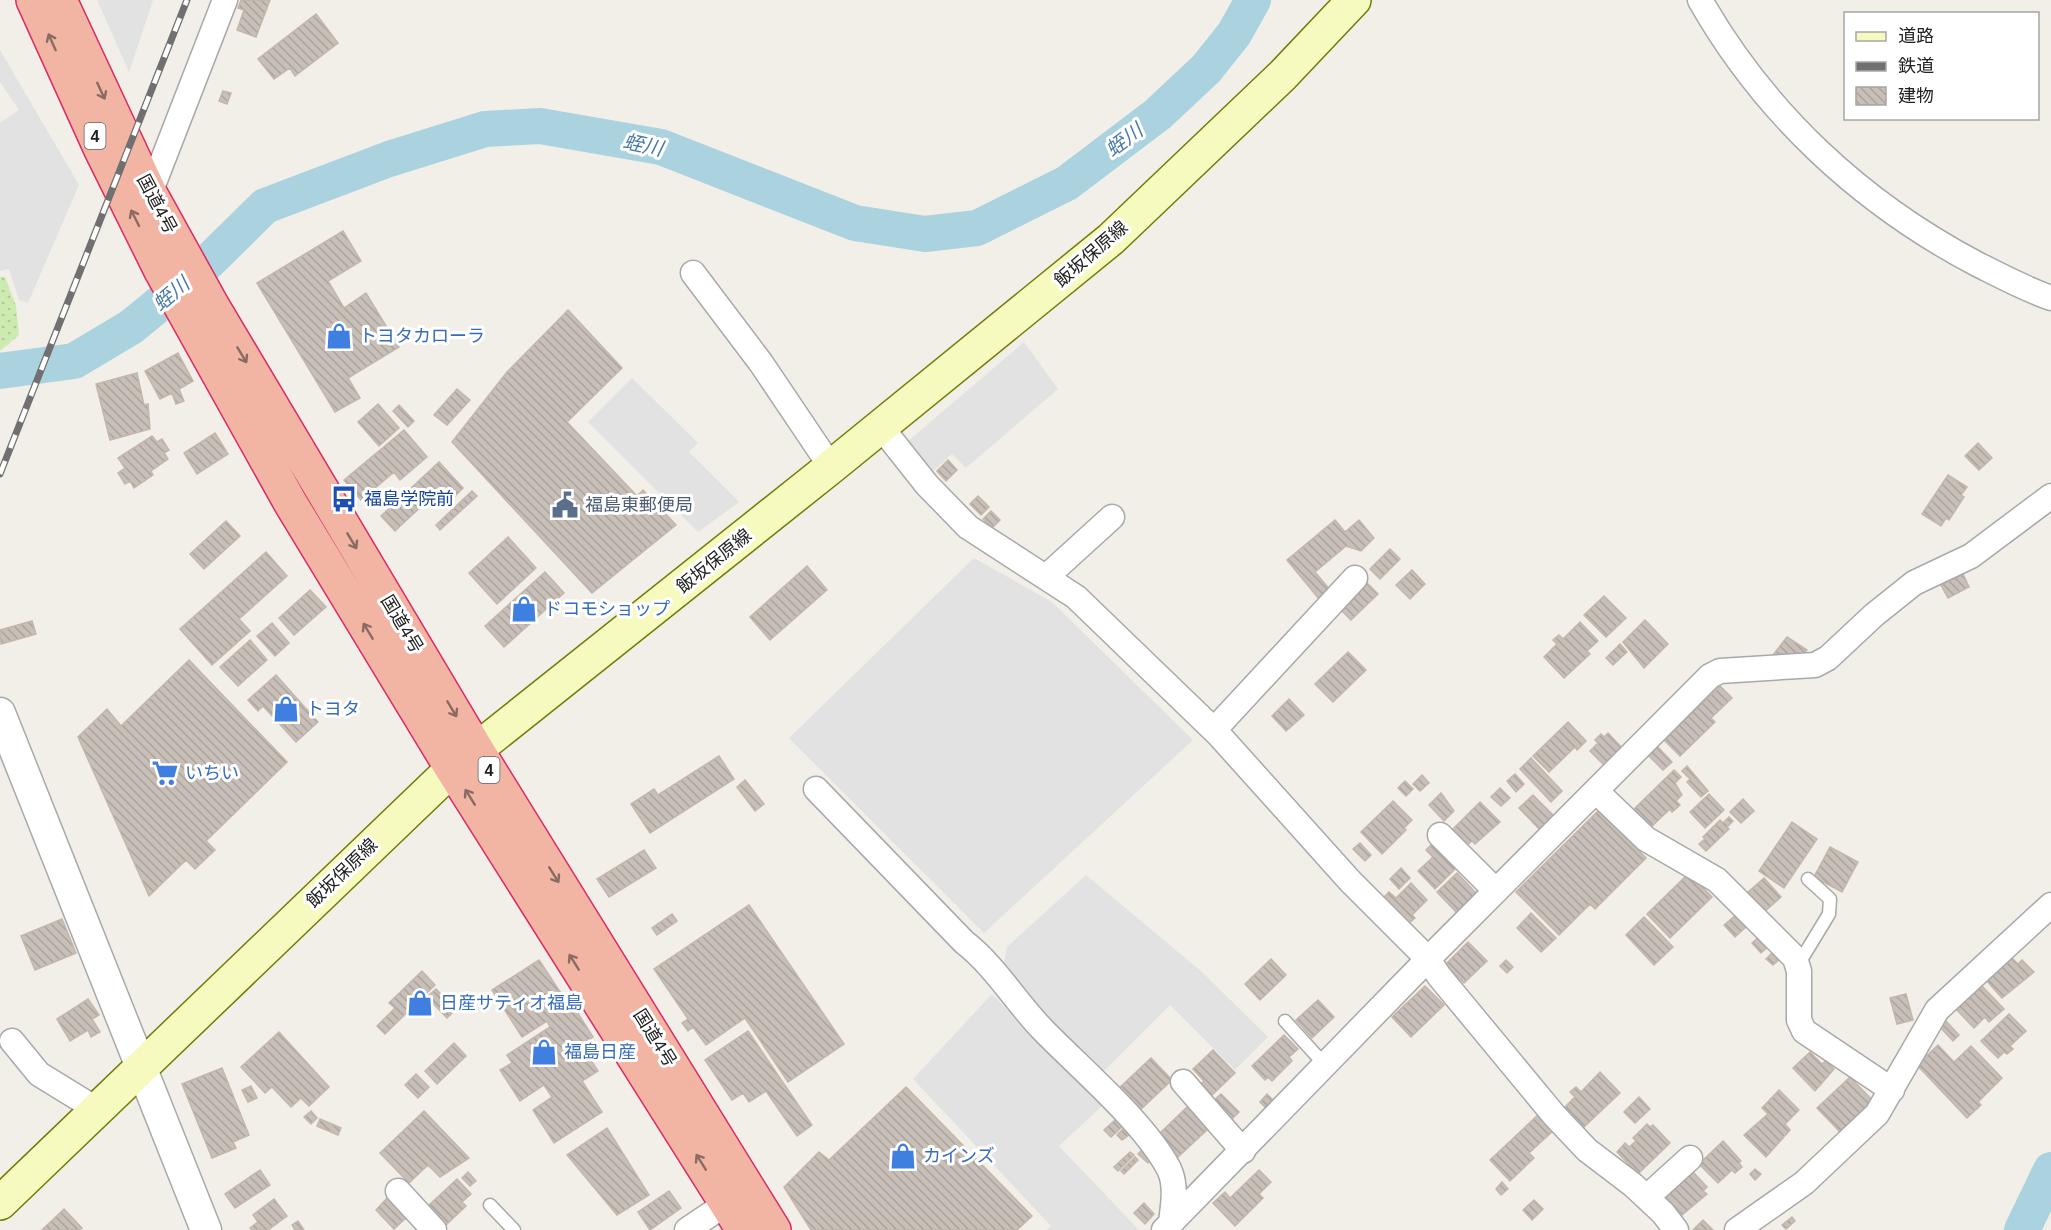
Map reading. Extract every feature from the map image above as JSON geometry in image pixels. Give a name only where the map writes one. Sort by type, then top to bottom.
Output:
[{"type":"highway","name":"国道4号","points":[[33,0],[101,150],[173,262],[200,312],[291,504],[464,759],[774,1230]]},
{"type":"highway","name":"国道4号","points":[[60,0],[150,193],[173,262]]},
{"type":"highway","name":"国道4号","points":[[464,759],[735,1217]]},
{"type":"main road","name":"飯坂保原線","points":[[0,1203],[464,759],[882,427],[1111,239],[1283,75],[1354,0]]},
{"type":"street","points":[[150,193],[225,0]]},
{"type":"street","points":[[1700,0],[1728,46],[1759,87],[1790,123],[1856,187],[1939,244],[2051,298]]},
{"type":"street","points":[[693,273],[761,363],[831,467]]},
{"type":"street","points":[[882,427],[927,485],[968,527],[1076,597],[1214,729],[1350,881],[1428,959],[1453,994],[1554,1115],[1587,1150],[1647,1197],[1676,1230]]},
{"type":"street","points":[[1168,1227],[1428,959],[1710,676],[1720,671],[1815,666],[1828,658],[1874,615],[1914,583],[1971,555],[2051,496]]},
{"type":"street","points":[[1046,577],[1112,517]]},
{"type":"street","points":[[1214,729],[1356,578]]},
{"type":"street","points":[[0,713],[139,1068],[206,1230]]},
{"type":"street","points":[[816,789],[964,942],[981,956],[1013,997],[1137,1128],[1168,1169],[1174,1183],[1168,1227]]},
{"type":"street","points":[[1596,791],[1646,839],[1717,880],[1795,958],[1798,965],[1799,1020],[1804,1031],[1892,1090]]},
{"type":"street","points":[[1440,835],[1496,891]]},
{"type":"street","points":[[1737,1230],[1804,1183],[1877,1114],[1937,1010],[2051,905]]},
{"type":"street","points":[[12,1041],[39,1074],[96,1109]]},
{"type":"street","points":[[1183,1082],[1243,1151]]},
{"type":"street","points":[[1647,1197],[1689,1158]]},
{"type":"street","points":[[398,1191],[434,1230]]},
{"type":"street","points":[[687,1230],[735,1217]]},
{"type":"lane","points":[[1798,965],[1829,914],[1830,899],[1808,879]]},
{"type":"lane","points":[[1285,1021],[1326,1066]]},
{"type":"lane","points":[[490,1205],[514,1230]]},
{"type":"green space","points":[[0,277],[5,277],[16,306],[19,335],[0,351]]},
{"type":"shaded area","points":[[97,0],[153,0],[129,72]]},
{"type":"shaded area","points":[[0,50],[79,185],[28,303],[19,300],[9,269],[0,271],[0,123],[19,110],[0,82]]},
{"type":"shaded area","points":[[1024,342],[1058,389],[966,468],[952,454],[932,472],[907,442]]},
{"type":"shaded area","points":[[632,378],[698,443],[689,452],[739,502],[698,532],[588,422]]},
{"type":"shaded area","points":[[974,558],[1052,602],[1193,740],[984,933],[789,738]]},
{"type":"shaded area","points":[[1086,875],[1202,972],[1268,1037],[1235,1070],[1170,1005],[1102,1073],[1011,982],[1003,968],[1007,947]]},
{"type":"shaded area","points":[[992,994],[1102,1106],[1059,1146],[1139,1230],[1047,1230],[1051,1226],[913,1079]]},
{"type":"building","points":[[241,0],[270,0],[256,37],[237,30],[244,10],[238,8]]},
{"type":"building","points":[[316,14],[338,43],[295,76],[290,68],[274,79],[258,59]]},
{"type":"building","points":[[223,91],[231,93],[227,104],[219,101]]},
{"type":"building","points":[[343,231],[361,261],[328,281],[344,308],[366,293],[399,347],[348,378],[360,398],[335,412],[257,283]]},
{"type":"building","points":[[568,310],[622,368],[567,422],[637,496],[643,490],[676,525],[592,593],[452,442],[507,372]]},
{"type":"building","points":[[178,353],[193,381],[179,389],[184,401],[176,404],[172,393],[160,399],[145,371]]},
{"type":"building","points":[[137,373],[144,405],[148,404],[150,429],[110,440],[96,384]]},
{"type":"building","points":[[457,389],[470,400],[447,425],[434,415]]},
{"type":"building","points":[[378,404],[399,428],[379,446],[358,422]]},
{"type":"building","points":[[399,405],[414,421],[408,427],[393,411]]},
{"type":"building","points":[[404,430],[427,457],[400,480],[394,472],[361,500],[344,480]]},
{"type":"building","points":[[215,433],[228,454],[197,474],[184,453]]},
{"type":"building","points":[[152,436],[157,442],[162,439],[169,450],[164,453],[168,459],[151,471],[153,475],[134,488],[130,481],[125,484],[118,473],[125,468],[118,458]]},
{"type":"building","points":[[1978,443],[1992,458],[1979,470],[1965,456]]},
{"type":"building","points":[[948,460],[957,470],[946,481],[937,471]]},
{"type":"building","points":[[439,462],[463,488],[455,496],[444,485],[395,531],[381,516]]},
{"type":"building","points":[[1948,475],[1967,487],[1961,495],[1964,497],[1949,520],[1946,518],[1941,526],[1922,514]]},
{"type":"building","points":[[472,491],[477,496],[440,530],[436,525]]},
{"type":"building","points":[[978,496],[989,507],[981,515],[970,504]]},
{"type":"building","points":[[991,511],[1000,520],[992,528],[983,519]]},
{"type":"building","points":[[1335,520],[1345,532],[1359,520],[1374,538],[1361,551],[1346,546],[1315,572],[1330,590],[1319,599],[1287,560]]},
{"type":"building","points":[[226,521],[240,536],[204,569],[190,554]]},
{"type":"building","points":[[508,537],[536,568],[497,604],[469,573]]},
{"type":"building","points":[[1390,549],[1400,559],[1380,579],[1370,569]]},
{"type":"building","points":[[266,552],[287,576],[239,619],[250,631],[212,665],[180,629]]},
{"type":"building","points":[[807,566],[827,590],[770,640],[750,617]]},
{"type":"building","points":[[1412,570],[1425,584],[1410,599],[1396,585]]},
{"type":"building","name":"ドコモショップ","points":[[545,572],[564,593],[504,647],[485,626]]},
{"type":"building","points":[[1963,574],[1969,587],[1948,598],[1941,585]]},
{"type":"building","points":[[1363,579],[1378,594],[1351,620],[1336,605]]},
{"type":"building","points":[[310,590],[326,607],[294,635],[279,618]]},
{"type":"building","points":[[1604,596],[1626,618],[1606,637],[1584,615]]},
{"type":"building","points":[[1645,620],[1668,644],[1644,668],[1623,642]]},
{"type":"building","points":[[32,621],[36,634],[1,644],[0,630]]},
{"type":"building","points":[[1580,622],[1598,641],[1587,651],[1590,654],[1564,678],[1544,657],[1557,644],[1553,640],[1559,635],[1563,639]]},
{"type":"building","points":[[272,623],[289,643],[275,656],[257,636]]},
{"type":"building","points":[[1787,637],[1807,650],[1802,656],[1773,655]]},
{"type":"building","points":[[250,640],[267,660],[238,686],[220,667]]},
{"type":"building","points":[[1620,644],[1627,652],[1613,665],[1606,658]]},
{"type":"building","points":[[1348,652],[1366,670],[1333,702],[1315,684]]},
{"type":"building","points":[[189,660],[287,762],[206,841],[215,850],[195,869],[186,860],[149,896],[78,737],[107,709],[121,726]]},
{"type":"building","name":"トヨタ","points":[[276,675],[318,722],[296,742],[263,706],[258,711],[248,700]]},
{"type":"building","points":[[1720,686],[1732,698],[1711,718],[1715,722],[1680,756],[1664,740]]},
{"type":"building","points":[[1289,699],[1304,715],[1286,731],[1272,716]]},
{"type":"building","points":[[1568,722],[1586,741],[1577,750],[1575,747],[1549,772],[1533,756]]},
{"type":"building","points":[[1608,733],[1623,749],[1605,766],[1590,751],[1598,743],[1595,740],[1601,734],[1604,737]]},
{"type":"building","points":[[1654,743],[1672,762],[1663,770],[1645,752]]},
{"type":"building","points":[[719,756],[734,779],[650,833],[631,804],[654,789],[658,795]]},
{"type":"building","points":[[1531,758],[1562,791],[1551,802],[1520,769]]},
{"type":"building","points":[[1687,766],[1708,791],[1701,797],[1687,782],[1690,779],[1682,771]]},
{"type":"building","points":[[1674,770],[1681,777],[1675,783],[1682,795],[1676,801],[1680,805],[1672,812],[1670,809],[1649,829],[1632,811]]},
{"type":"building","points":[[1515,774],[1524,784],[1516,792],[1507,781]]},
{"type":"building","points":[[1422,775],[1429,783],[1420,791],[1413,784]]},
{"type":"building","points":[[745,780],[764,804],[755,811],[737,787]]},
{"type":"building","points":[[1405,781],[1413,789],[1406,796],[1398,788]]},
{"type":"building","points":[[1500,788],[1510,798],[1501,806],[1491,797]]},
{"type":"building","points":[[1441,793],[1454,811],[1444,821],[1429,805]]},
{"type":"building","points":[[1709,794],[1724,810],[1705,828],[1690,812]]},
{"type":"building","points":[[1533,795],[1554,816],[1540,830],[1519,808]]},
{"type":"building","points":[[1743,799],[1754,811],[1741,823],[1730,812]]},
{"type":"building","points":[[1393,801],[1412,820],[1404,828],[1406,830],[1382,854],[1361,832]]},
{"type":"building","points":[[1480,802],[1500,822],[1475,844],[1472,841],[1466,846],[1451,831]]},
{"type":"building","points":[[1599,810],[1646,858],[1595,909],[1590,904],[1559,935],[1516,892]]},
{"type":"building","points":[[1729,817],[1733,821],[1727,827],[1729,829],[1706,851],[1699,844],[1705,839],[1703,837],[1720,820],[1723,823]]},
{"type":"building","points":[[1792,822],[1817,839],[1784,888],[1759,871]]},
{"type":"building","points":[[1434,842],[1458,866],[1435,889],[1418,871],[1433,857],[1426,850]]},
{"type":"building","points":[[1360,843],[1371,855],[1365,861],[1353,849]]},
{"type":"building","points":[[1830,847],[1858,862],[1842,892],[1814,877]]},
{"type":"building","points":[[644,850],[656,868],[609,897],[597,879]]},
{"type":"building","points":[[1401,868],[1410,878],[1399,889],[1390,879]]},
{"type":"building","points":[[1457,873],[1477,894],[1457,913],[1437,892]]},
{"type":"building","points":[[1689,873],[1712,897],[1670,938],[1647,914]]},
{"type":"building","points":[[1764,878],[1781,897],[1764,912],[1747,893]]},
{"type":"building","points":[[1411,883],[1427,900],[1412,915],[1415,918],[1407,925],[1382,899],[1389,892],[1396,898]]},
{"type":"building","points":[[749,905],[844,1044],[788,1082],[745,1018],[706,1045],[693,1027],[688,1031],[682,1023],[688,1019],[654,969]]},
{"type":"building","points":[[1531,913],[1556,938],[1541,952],[1517,928]]},
{"type":"building","points":[[672,914],[677,921],[657,935],[652,928]]},
{"type":"building","points":[[1737,914],[1747,926],[1735,937],[1724,925]]},
{"type":"building","points":[[1644,917],[1673,947],[1654,965],[1626,935]]},
{"type":"building","points":[[62,919],[76,953],[35,970],[21,936]]},
{"type":"building","points":[[1761,935],[1770,945],[1761,953],[1752,943]]},
{"type":"building","points":[[1468,942],[1487,961],[1464,983],[1445,965]]},
{"type":"building","points":[[1776,949],[1783,956],[1773,965],[1766,959]]},
{"type":"building","points":[[2010,956],[2018,964],[2022,960],[2034,972],[2002,998],[1986,980]]},
{"type":"building","points":[[1271,959],[1286,975],[1260,1000],[1245,984]]},
{"type":"building","points":[[539,960],[564,998],[567,996],[593,1037],[581,1045],[598,1071],[582,1081],[602,1112],[554,1143],[533,1110],[552,1097],[544,1085],[520,1101],[500,1070],[512,1063],[507,1055],[550,1027],[547,1021],[522,1037],[492,990]]},
{"type":"building","points":[[1506,960],[1513,967],[1507,973],[1500,966]]},
{"type":"building","points":[[422,971],[435,985],[385,1034],[377,1026],[395,1008],[389,1003]]},
{"type":"building","points":[[1980,984],[2004,1009],[1989,1022],[1985,1017],[1974,1028],[1955,1008]]},
{"type":"building","points":[[1425,986],[1444,1005],[1411,1037],[1392,1017]]},
{"type":"building","points":[[436,989],[456,1009],[447,1018],[427,997]]},
{"type":"building","points":[[1906,994],[1913,1020],[1897,1024],[1890,998]]},
{"type":"building","points":[[88,999],[99,1015],[92,1019],[100,1032],[91,1037],[88,1030],[70,1041],[57,1019]]},
{"type":"building","points":[[1318,1000],[1334,1017],[1312,1038],[1296,1020]]},
{"type":"building","points":[[2009,1014],[2026,1031],[2010,1046],[2013,1049],[2007,1054],[2004,1052],[1998,1058],[1981,1041]]},
{"type":"building","points":[[1944,1019],[1959,1035],[1953,1041],[1938,1025]]},
{"type":"building","points":[[748,1031],[812,1125],[797,1136],[766,1091],[749,1102],[743,1093],[732,1100],[705,1060]]},
{"type":"building","points":[[279,1032],[329,1087],[309,1106],[301,1098],[291,1107],[272,1087],[265,1093],[241,1067]]},
{"type":"building","points":[[1284,1035],[1298,1049],[1289,1057],[1292,1061],[1272,1081],[1268,1077],[1265,1080],[1252,1066]]},
{"type":"building","points":[[454,1043],[466,1056],[437,1084],[425,1071]]},
{"type":"building","points":[[1938,1045],[1954,1062],[1971,1046],[2002,1078],[1978,1102],[1981,1105],[1967,1118],[1917,1065]]},
{"type":"building","points":[[1213,1050],[1235,1073],[1210,1097],[1199,1085],[1204,1081],[1193,1069]]},
{"type":"building","points":[[1810,1052],[1822,1064],[1826,1061],[1834,1069],[1815,1091],[1793,1068]]},
{"type":"building","points":[[1151,1058],[1172,1080],[1138,1112],[1117,1090]]},
{"type":"building","points":[[222,1068],[249,1135],[233,1142],[236,1148],[212,1158],[182,1084]]},
{"type":"building","points":[[1600,1072],[1620,1093],[1583,1128],[1564,1108],[1575,1097],[1570,1092],[1576,1087],[1581,1092]]},
{"type":"building","points":[[416,1074],[429,1087],[418,1098],[405,1085]]},
{"type":"building","points":[[1850,1077],[1873,1101],[1840,1132],[1817,1108]]},
{"type":"building","points":[[251,1086],[257,1098],[248,1102],[242,1090]]},
{"type":"building","name":"カインズ","points":[[906,1087],[1032,1216],[1017,1230],[811,1230],[784,1187],[819,1152],[829,1160]]},
{"type":"building","points":[[1779,1090],[1799,1110],[1785,1124],[1790,1130],[1766,1157],[1744,1135],[1768,1114],[1762,1108]]},
{"type":"building","points":[[1221,1094],[1239,1112],[1230,1121],[1212,1102]]},
{"type":"building","points":[[1267,1094],[1273,1100],[1265,1107],[1260,1102]]},
{"type":"building","points":[[1639,1097],[1650,1109],[1635,1123],[1624,1112]]},
{"type":"building","points":[[1187,1107],[1208,1129],[1177,1158],[1157,1136]]},
{"type":"building","points":[[311,1111],[317,1118],[311,1124],[304,1117]]},
{"type":"building","points":[[424,1111],[469,1158],[440,1177],[428,1165],[409,1183],[380,1153]]},
{"type":"building","points":[[1539,1114],[1554,1130],[1529,1153],[1534,1158],[1510,1181],[1490,1160]]},
{"type":"building","points":[[320,1119],[341,1128],[338,1135],[317,1126]]},
{"type":"building","points":[[1115,1120],[1122,1127],[1111,1137],[1104,1130]]},
{"type":"building","points":[[1647,1124],[1650,1127],[1653,1125],[1670,1143],[1638,1174],[1617,1152],[1625,1143],[1629,1147],[1636,1141],[1633,1138]]},
{"type":"building","points":[[607,1128],[649,1195],[617,1215],[567,1155]]},
{"type":"building","points":[[1123,1129],[1129,1135],[1122,1140],[1117,1135]]},
{"type":"building","points":[[1723,1141],[1741,1161],[1739,1163],[1742,1167],[1735,1173],[1732,1170],[1718,1183],[1699,1164]]},
{"type":"building","points":[[1143,1149],[1153,1158],[1148,1163],[1138,1154]]},
{"type":"building","points":[[1130,1152],[1134,1155],[1118,1171],[1114,1167]]},
{"type":"building","points":[[1135,1157],[1138,1160],[1124,1174],[1121,1171]]},
{"type":"building","points":[[1755,1169],[1761,1174],[1755,1180],[1750,1174]]},
{"type":"building","points":[[260,1170],[270,1185],[235,1208],[225,1194]]},
{"type":"building","points":[[1259,1170],[1271,1182],[1259,1194],[1263,1198],[1235,1226],[1213,1203],[1225,1192],[1230,1198]]},
{"type":"building","points":[[468,1172],[476,1181],[470,1186],[462,1178]]},
{"type":"building","points":[[1693,1172],[1707,1187],[1703,1191],[1707,1194],[1682,1215],[1666,1198]]},
{"type":"building","points":[[457,1179],[471,1194],[462,1202],[466,1206],[446,1225],[428,1206]]},
{"type":"building","points":[[1502,1182],[1508,1189],[1501,1195],[1496,1189]]},
{"type":"building","points":[[669,1191],[681,1208],[650,1230],[638,1212]]},
{"type":"building","points":[[388,1197],[407,1217],[394,1229],[376,1210]]},
{"type":"building","points":[[274,1199],[287,1216],[268,1230],[252,1230],[250,1228],[258,1222],[253,1215]]},
{"type":"building","points":[[1534,1200],[1543,1209],[1532,1220],[1523,1210]]},
{"type":"building","points":[[1144,1203],[1154,1214],[1145,1224],[1134,1213]]},
{"type":"building","points":[[64,1209],[82,1228],[79,1230],[42,1230]]},
{"type":"building","points":[[1792,1217],[1795,1221],[1786,1229],[1782,1225]]},
{"type":"building","points":[[1703,1220],[1713,1230],[1693,1230]]},
{"type":"building","points":[[298,1221],[304,1230],[295,1230],[292,1225]]},
{"type":"waterway","name":"蛭川","points":[[0,371],[74,361],[131,327],[197,273],[265,206],[389,159],[485,129],[540,126],[661,147],[855,223],[925,234],[977,228],[1067,183],[1158,114],[1206,69],[1234,34],[1253,0]]},
{"type":"waterway","points":[[2022,1230],[2051,1170]]},
{"type":"railway","points":[[0,474],[187,0]]},
{"type":"place","name":"トヨタカローラ","points":[[339,336]]},
{"type":"place","name":"福島学院前","points":[[344,499]]},
{"type":"place","name":"福島東郵便局","points":[[565,505]]},
{"type":"place","name":"ドコモショップ","points":[[524,609]]},
{"type":"place","name":"トヨタ","points":[[286,709]]},
{"type":"place","name":"いちい","points":[[165,773]]},
{"type":"place","name":"日産サティオ福島","points":[[420,1003]]},
{"type":"place","name":"福島日産","points":[[544,1052]]},
{"type":"place","name":"カインズ","points":[[903,1156]]}]
